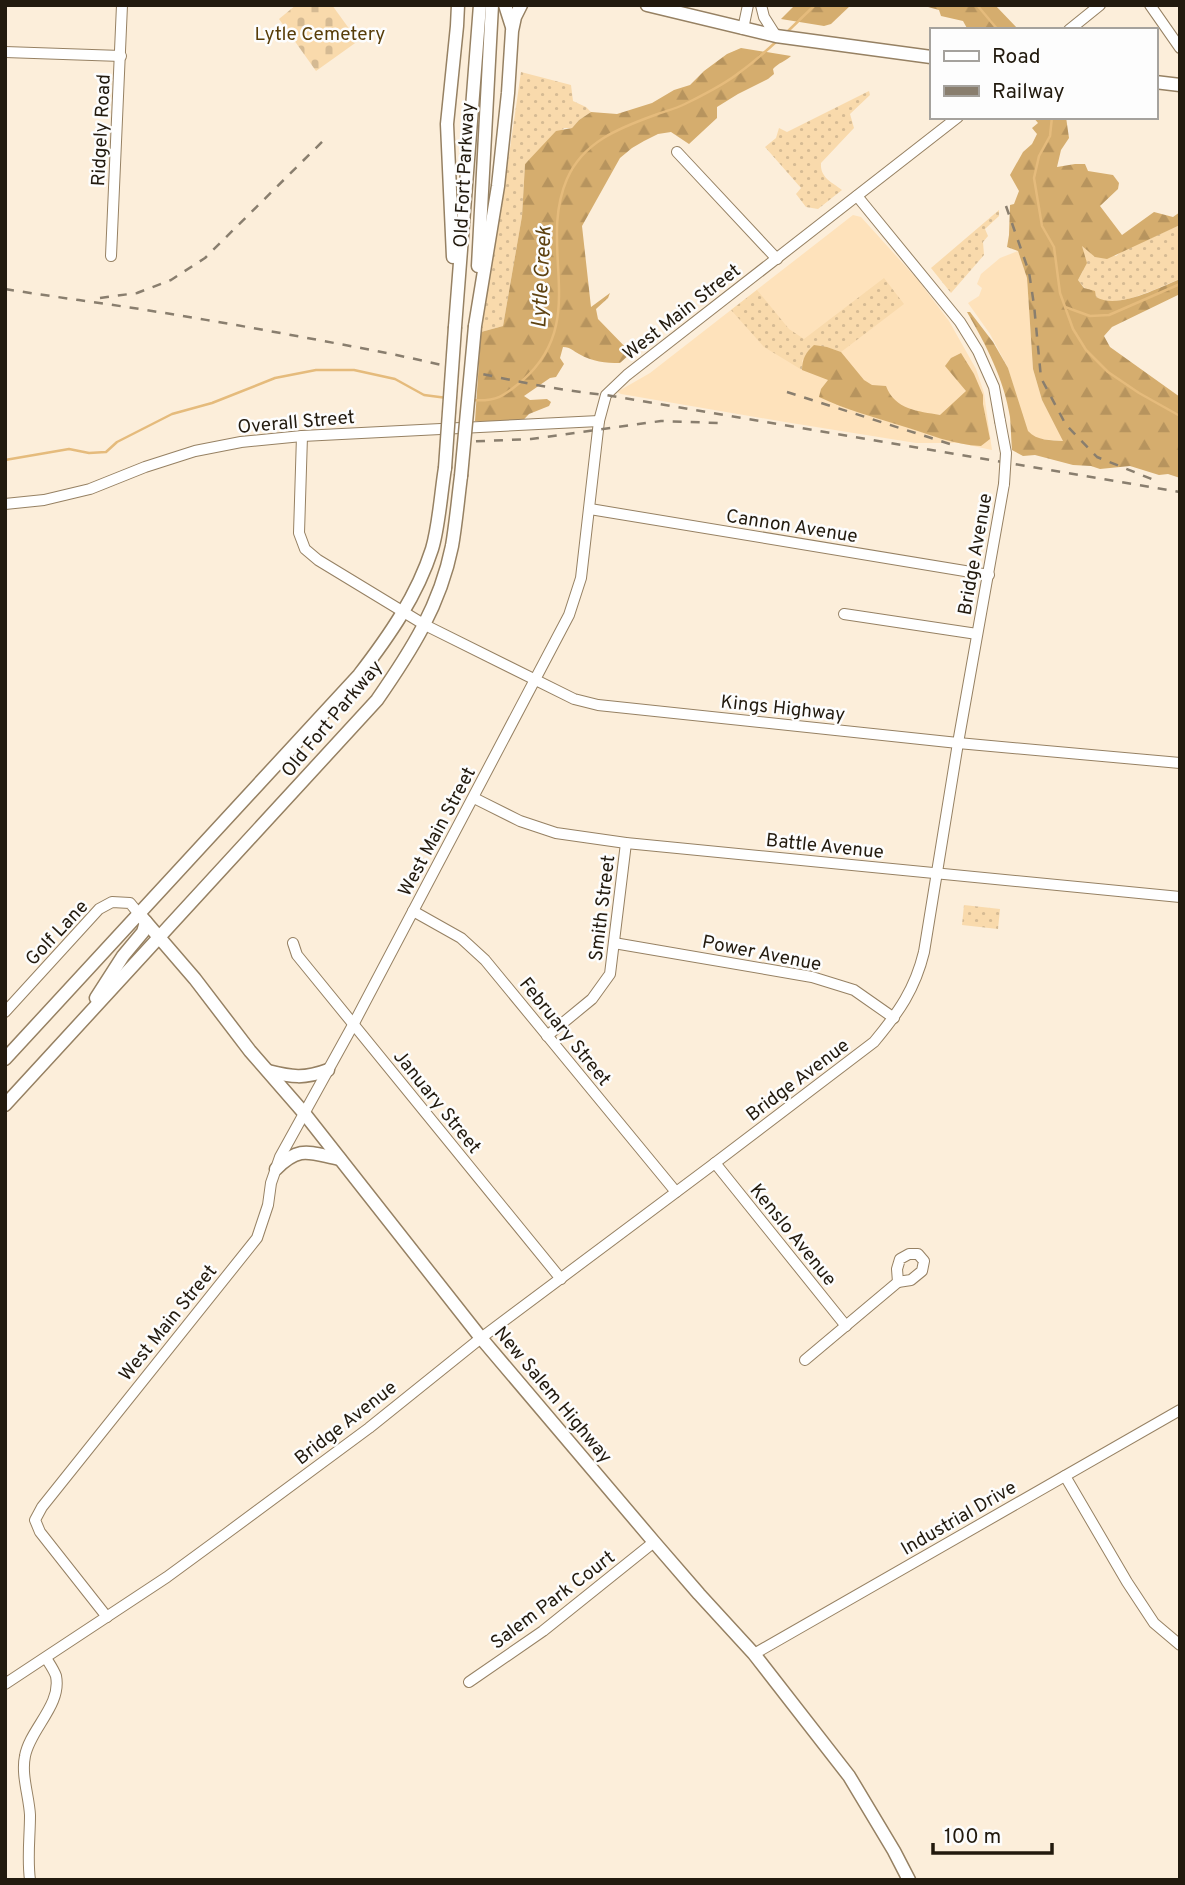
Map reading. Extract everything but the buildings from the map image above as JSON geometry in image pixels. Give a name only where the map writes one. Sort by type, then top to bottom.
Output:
[{"type":"main road","points":[[454,327],[453,213],[447,124],[458,5]]},
{"type":"main road","points":[[457,26],[469,5]]},
{"type":"main road","points":[[481,5],[483,52]]},
{"type":"main road","name":"Old Fort Parkway","points":[[5,1059],[143,918],[359,675],[383,644],[418,586],[433,547],[445,468],[454,327],[483,52],[492,5]]},
{"type":"main road","points":[[505,5],[512,31]]},
{"type":"main road","points":[[475,326],[498,186],[512,31],[521,5]]},
{"type":"main road","points":[[647,5],[776,36],[930,57]]},
{"type":"main road","name":"Old Fort Parkway","points":[[5,1105],[377,701],[425,625],[440,590],[452,547],[461,476],[475,326],[483,52]]},
{"type":"main road","points":[[1157,82],[1180,85]]},
{"type":"main road","points":[[79,1025],[123,956],[143,932],[143,918]]},
{"type":"main road","name":"New Salem Highway","points":[[143,918],[304,1113],[481,1338],[654,1542],[754,1654],[849,1776],[909,1880]]},
{"type":"main road","points":[[267,1071],[303,1077],[328,1070]]},
{"type":"main road","points":[[276,1169],[288,1157],[299,1152],[340,1159]]},
{"type":"street","name":"Ridgely Road","points":[[111,256],[122,5]]},
{"type":"street","points":[[743,29],[748,5]]},
{"type":"street","points":[[761,5],[764,17],[776,36]]},
{"type":"street","points":[[1071,28],[1100,5]]},
{"type":"street","points":[[1150,5],[1180,48]]},
{"type":"street","points":[[5,52],[121,56]]},
{"type":"street","name":"West Main Street","points":[[107,1617],[40,1532],[35,1520],[66,1475],[257,1238],[280,1157],[353,1025],[569,615],[581,578],[599,421],[606,395],[627,374],[955,119]]},
{"type":"street","points":[[677,152],[777,259]]},
{"type":"street","name":"Bridge Avenue","points":[[9,1681],[167,1577],[369,1428],[481,1338],[874,1042],[907,999],[919,973],[924,952],[1004,484],[1006,453],[994,387],[978,351],[960,322],[857,196]]},
{"type":"street","name":"Overall Street","points":[[5,504],[44,500],[90,489],[195,451],[241,442],[302,436],[599,421]]},
{"type":"street","name":"Kings Highway","points":[[302,436],[299,533],[305,549],[318,560],[425,625],[574,699],[598,705],[958,743],[1180,763]]},
{"type":"street","name":"Cannon Avenue","points":[[590,509],[989,575]]},
{"type":"street","points":[[844,614],[977,634]]},
{"type":"street","name":"Battle Avenue","points":[[474,798],[520,821],[556,833],[626,843],[1180,897]]},
{"type":"street","name":"Smith Street","points":[[547,1035],[592,999],[610,975],[626,843]]},
{"type":"street","name":"Golf Lane","points":[[5,1012],[99,909],[112,902],[130,903],[143,918]]},
{"type":"street","name":"February Street","points":[[413,911],[461,938],[485,960],[676,1192]]},
{"type":"street","name":"January Street","points":[[293,943],[297,955],[561,1279]]},
{"type":"street","name":"Power Avenue","points":[[614,943],[812,977],[854,990],[894,1018]]},
{"type":"street","name":"Kenslo Avenue","points":[[715,1163],[846,1326]]},
{"type":"street","points":[[805,1360],[898,1282]]},
{"type":"street","name":"Industrial Drive","points":[[754,1654],[1180,1410]]},
{"type":"street","points":[[1065,1476],[1154,1623],[1180,1644]]},
{"type":"street","name":"Salem Park Court","points":[[469,1682],[543,1631],[654,1542]]},
{"type":"street","points":[[30,1880],[30,1814],[25,1756],[56,1688],[55,1674],[46,1658]]},
{"type":"shaded area","points":[[853,215],[861,217],[918,280],[949,321],[976,369],[984,393],[992,450],[959,443],[916,443],[617,392],[650,373]]},
{"type":"shaded area","points":[[1018,251],[1027,278],[1033,369],[1042,400],[1064,441],[1039,439],[1027,431],[1008,368],[990,334],[968,303],[979,296],[982,288],[977,284],[981,274],[1000,258]]},
{"type":"green space","name":"Lytle Cemetery","points":[[296,5],[332,5],[358,41],[316,71],[279,19]]},
{"type":"green space","points":[[795,5],[851,5],[831,24],[824,26],[781,19]]},
{"type":"green space","points":[[995,5],[1017,28],[967,28],[963,21],[941,16],[939,10],[912,6]]},
{"type":"green space","points":[[741,48],[791,56],[773,69],[774,74],[768,79],[717,107],[717,118],[689,144],[671,132],[658,134],[632,148],[620,158],[582,226],[591,307],[610,293],[596,309],[598,319],[631,353],[620,363],[609,363],[589,359],[563,347],[560,358],[564,364],[556,377],[550,378],[524,396],[530,400],[547,399],[551,402],[549,406],[529,414],[514,430],[491,431],[481,421],[475,421],[481,332],[503,326],[522,216],[525,164],[556,131],[572,128],[591,112],[617,114],[652,103],[674,90],[690,85],[727,54]]},
{"type":"green space","points":[[521,72],[571,85],[573,101],[591,112],[572,128],[564,128],[525,164],[522,216],[503,326],[481,332],[504,190]]},
{"type":"green space","points":[[869,91],[870,95],[850,114],[854,128],[821,163],[825,176],[842,190],[818,209],[806,207],[796,194],[801,188],[765,147],[776,138],[779,128],[787,132]]},
{"type":"green space","points":[[1035,119],[1066,119],[1069,138],[1061,150],[1057,167],[1085,164],[1088,171],[1113,175],[1119,183],[1118,189],[1100,206],[1122,235],[1154,212],[1173,217],[1180,212],[1180,225],[1107,259],[1095,257],[1082,246],[1087,263],[1078,280],[1084,288],[1095,291],[1096,297],[1115,301],[1138,296],[1180,279],[1180,294],[1112,327],[1104,336],[1110,347],[1180,397],[1180,478],[1130,466],[1100,469],[1073,465],[1035,455],[1023,456],[1012,450],[1010,417],[999,376],[967,312],[970,312],[993,342],[1008,368],[1028,431],[1040,438],[1063,441],[1042,400],[1033,369],[1027,278],[1018,251],[1007,247],[1010,205],[1014,204],[1019,191],[1010,175],[1023,152],[1032,144],[1037,134],[1032,128],[1038,123]]},
{"type":"green space","points":[[999,210],[999,216],[985,229],[988,236],[983,242],[984,255],[951,293],[931,268]]},
{"type":"green space","points":[[1180,225],[1180,279],[1118,301],[1099,299],[1078,280],[1083,271],[1081,244],[1116,256]]},
{"type":"green space","points":[[884,278],[904,304],[841,352],[827,347],[802,360],[802,370],[764,347],[731,310],[757,290],[789,329],[804,339]]},
{"type":"green space","points":[[814,345],[841,352],[864,380],[872,385],[886,386],[901,405],[940,415],[966,391],[945,366],[951,358],[961,353],[983,395],[990,439],[981,446],[951,441],[850,410],[819,397],[828,380],[802,370],[805,356]]},
{"type":"green space","points":[[964,905],[1000,909],[998,929],[962,925]]},
{"type":"waterway","name":"Lytle Creek","points":[[787,32],[815,5]]},
{"type":"waterway","name":"Lytle Creek","points":[[977,5],[996,28]]},
{"type":"waterway","name":"Lytle Creek","points":[[471,400],[494,399],[516,386],[543,357],[554,333],[558,309],[559,205],[567,179],[582,155],[616,131],[681,106],[734,77],[777,41]]},
{"type":"waterway","name":"Lytle Creek","points":[[1052,119],[1050,136],[1039,156],[1034,178],[1042,226],[1054,247],[1060,293],[1073,329],[1086,350],[1108,372],[1180,416]]},
{"type":"waterway","points":[[1065,307],[1090,316],[1109,315],[1180,284]]},
{"type":"waterway","name":"Lytle Creek","points":[[5,460],[69,449],[89,453],[106,452],[117,442],[172,414],[212,403],[275,378],[316,370],[354,370],[395,379],[424,395],[447,398]]},
{"type":"railway","points":[[100,298],[137,293],[171,280],[205,258],[324,140]]},
{"type":"railway","points":[[1006,206],[1029,272],[1041,378],[1066,425],[1097,457],[1159,482]]},
{"type":"railway","points":[[5,289],[257,329],[545,386],[1180,492]]},
{"type":"railway","points":[[787,392],[953,445]]},
{"type":"railway","points":[[458,442],[531,439],[661,421],[718,423]]}]
